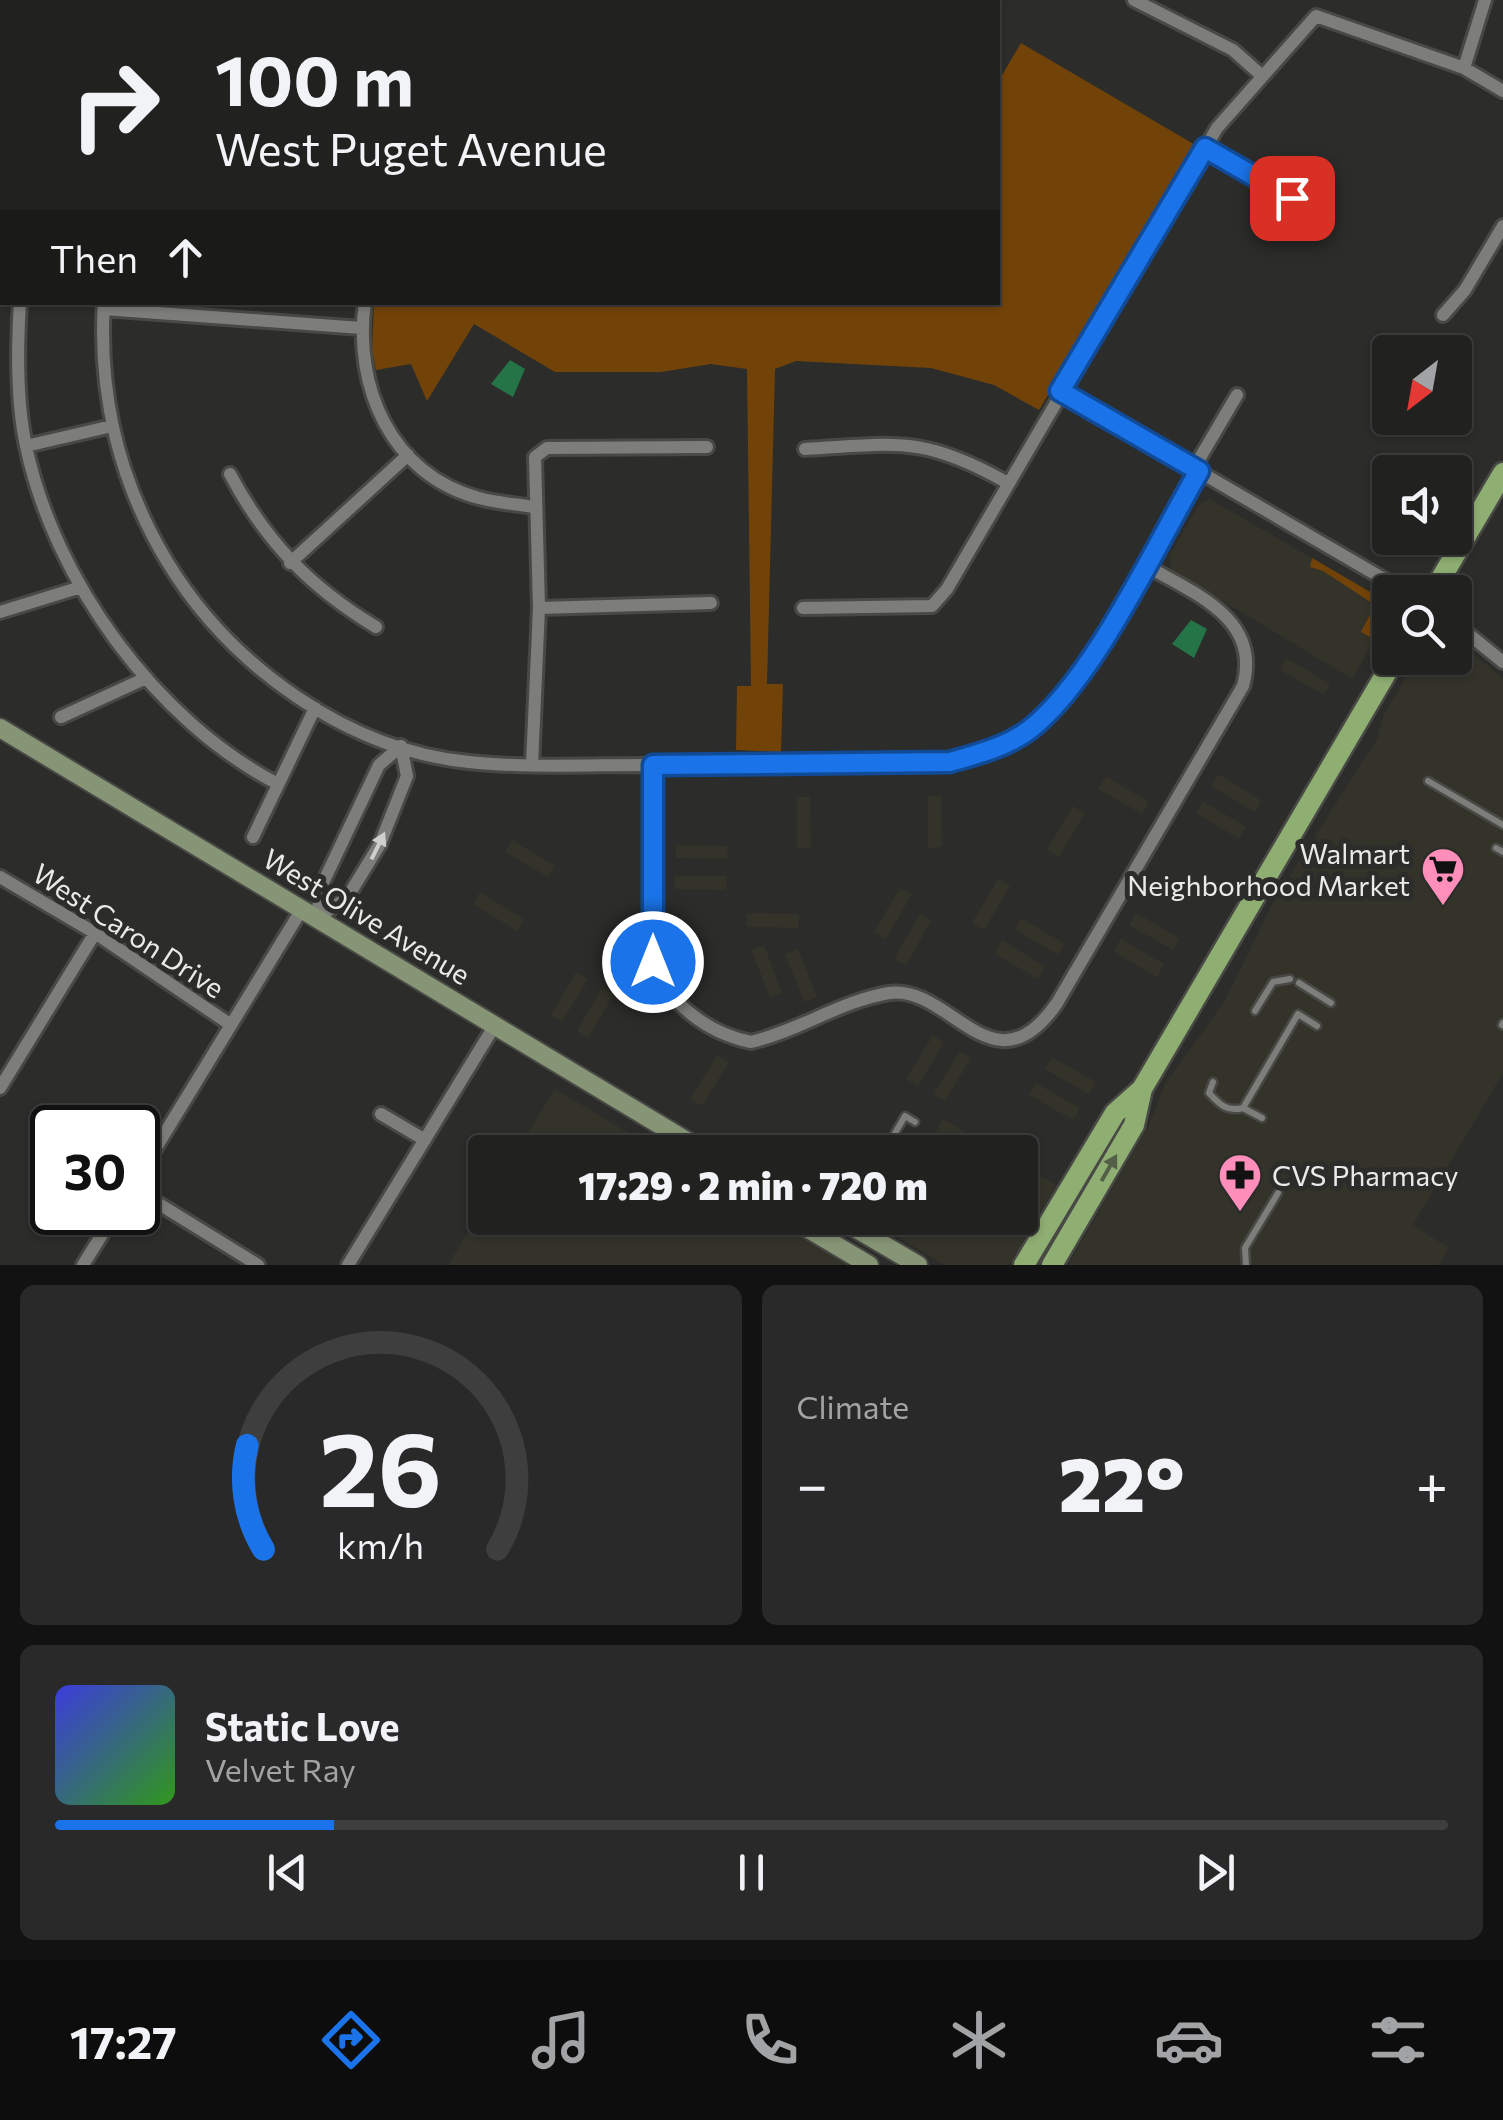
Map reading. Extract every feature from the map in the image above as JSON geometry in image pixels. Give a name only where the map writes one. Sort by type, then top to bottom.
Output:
[{"type":"main road","points":[[1442,575],[1503,474]]},
{"type":"main road","points":[[1052,1265],[1134,1125],[1142,1089],[1384,675]]},
{"type":"main road","name":"West Olive Avenue","points":[[0,728],[677,1135]]},
{"type":"main road","points":[[1024,1265],[1114,1113],[1142,1089]]},
{"type":"main road","points":[[819,1235],[869,1265]]},
{"type":"main road","points":[[867,1235],[918,1265]]},
{"type":"street","points":[[1134,0],[1189,24],[1233,50],[1261,75]]},
{"type":"street","points":[[1464,68],[1485,0]]},
{"type":"street","points":[[803,608],[932,606],[947,589],[1006,482],[1205,148],[1261,75],[1316,16],[1464,68],[1503,90]]},
{"type":"street","points":[[1205,148],[1292,198]]},
{"type":"street","points":[[1443,315],[1466,290],[1503,226]]},
{"type":"street","points":[[20,305],[17,344],[26,446],[34,478],[81,587],[146,678],[193,724],[278,784]]},
{"type":"street","points":[[365,305],[361,328],[365,382],[393,438],[408,455],[452,487],[478,498],[533,508]]},
{"type":"street","points":[[361,328],[200,309],[104,306],[105,377],[112,426],[140,512],[180,582],[237,649],[315,708],[402,746],[466,762],[950,762],[995,749],[1026,732],[1058,705],[1144,565],[1237,395]]},
{"type":"street","points":[[1060,391],[1377,575]]},
{"type":"street","points":[[26,446],[112,426]]},
{"type":"street","points":[[805,449],[918,444],[956,454],[1006,482]]},
{"type":"street","points":[[532,765],[539,608],[533,508],[535,458],[547,448],[707,448]]},
{"type":"street","points":[[290,563],[408,455]]},
{"type":"street","points":[[230,474],[254,520],[290,563],[331,600],[376,627]]},
{"type":"street","points":[[653,765],[653,962],[662,987],[676,1004],[734,1039],[750,1042],[868,998],[910,994],[982,1035],[1016,1037],[1043,1023],[1057,1003],[1243,686],[1249,666],[1244,642],[1227,616],[1144,565]]},
{"type":"street","points":[[0,612],[81,587]]},
{"type":"street","points":[[539,608],[711,604]]},
{"type":"street","points":[[1472,637],[1503,662]]},
{"type":"street","points":[[61,716],[146,678]]},
{"type":"street","points":[[253,837],[315,708]]},
{"type":"street","points":[[309,914],[347,898],[380,844],[407,776],[402,746]]},
{"type":"street","points":[[160,1141],[230,1025],[309,914],[379,765],[402,746]]},
{"type":"street","name":"West Caron Drive","points":[[0,877],[95,934],[230,1025]]},
{"type":"street","points":[[0,1088],[95,934]]},
{"type":"street","points":[[348,1265],[495,1025]]},
{"type":"street","points":[[381,1114],[424,1140]]},
{"type":"street","points":[[160,1205],[258,1265]]},
{"type":"street","points":[[84,1265],[102,1235]]},
{"type":"lane","points":[[1428,781],[1503,825]]},
{"type":"lane","points":[[1255,1011],[1273,982],[1290,979]]},
{"type":"lane","points":[[1299,983],[1331,1003]]},
{"type":"lane","points":[[1244,1108],[1298,1014],[1317,1026]]},
{"type":"lane","points":[[1213,1082],[1209,1093],[1220,1105],[1232,1111],[1244,1108],[1262,1118]]},
{"type":"lane","points":[[894,1135],[905,1116],[914,1122]]},
{"type":"lane","points":[[1246,1265],[1246,1248],[1278,1193]]},
{"type":"shaded area","points":[[1021,43],[1197,146],[1039,410],[994,385],[931,368],[796,361],[775,369],[767,684],[783,684],[781,752],[736,750],[737,686],[751,686],[747,369],[711,364],[661,372],[555,372],[474,324],[427,401],[411,364],[376,370],[372,350],[374,305],[1000,305],[1000,79]]},
{"type":"shaded area","points":[[510,360],[525,369],[513,397],[491,384]]},
{"type":"shaded area","points":[[1209,499],[1372,592],[1372,645],[1352,679],[1172,570],[1169,556],[1199,505]]},
{"type":"shaded area","points":[[1312,558],[1372,593],[1372,603],[1323,571],[1310,567]]},
{"type":"shaded area","points":[[1372,611],[1372,638],[1361,632]]},
{"type":"shaded area","points":[[1191,620],[1207,629],[1194,658],[1172,644]]},
{"type":"shaded area","points":[[1472,653],[1503,679],[1503,1073],[1413,1225],[1449,1248],[1439,1265],[1068,1265],[1148,1127],[1165,1084],[1224,1002],[1275,899],[1377,739],[1384,714],[1407,675],[1472,675]]},
{"type":"shaded area","points":[[1286,658],[1330,684],[1324,695],[1280,670]]},
{"type":"shaded area","points":[[1218,774],[1261,800],[1255,812],[1211,786]]},
{"type":"shaded area","points":[[1106,776],[1149,802],[1142,814],[1098,789]]},
{"type":"shaded area","points":[[928,796],[941,796],[942,847],[928,848]]},
{"type":"shaded area","points":[[797,797],[810,797],[811,848],[797,848]]},
{"type":"shaded area","points":[[1203,801],[1246,827],[1239,839],[1196,813]]},
{"type":"shaded area","points":[[1073,806],[1085,813],[1059,857],[1047,850]]},
{"type":"shaded area","points":[[512,840],[555,866],[548,877],[505,852]]},
{"type":"shaded area","points":[[676,845],[728,846],[727,859],[676,858]]},
{"type":"shaded area","points":[[675,876],[727,876],[726,890],[675,889]]},
{"type":"shaded area","points":[[998,879],[1010,886],[984,930],[972,923]]},
{"type":"shaded area","points":[[900,888],[912,894],[886,939],[874,932]]},
{"type":"shaded area","points":[[480,892],[524,919],[517,931],[473,904]]},
{"type":"shaded area","points":[[747,913],[799,914],[798,928],[747,927]]},
{"type":"shaded area","points":[[1136,913],[1179,938],[1173,950],[1129,925]]},
{"type":"shaded area","points":[[920,914],[931,921],[906,965],[894,959]]},
{"type":"shaded area","points":[[1021,918],[1065,944],[1058,955],[1014,929]]},
{"type":"shaded area","points":[[1121,939],[1164,964],[1157,977],[1113,951]]},
{"type":"shaded area","points":[[1002,940],[1045,967],[1038,979],[994,953]]},
{"type":"shaded area","points":[[764,945],[782,993],[770,997],[751,950]]},
{"type":"shaded area","points":[[798,949],[817,997],[804,1002],[785,954]]},
{"type":"shaded area","points":[[576,972],[588,979],[562,1022],[551,1015]]},
{"type":"shaded area","points":[[602,987],[614,994],[588,1038],[577,1031]]},
{"type":"shaded area","points":[[933,1035],[944,1042],[918,1086],[906,1079]]},
{"type":"shaded area","points":[[960,1051],[971,1058],[945,1101],[933,1094]]},
{"type":"shaded area","points":[[717,1055],[729,1062],[702,1106],[690,1099]]},
{"type":"shaded area","points":[[1052,1057],[1096,1082],[1089,1094],[1045,1069]]},
{"type":"shaded area","points":[[1036,1083],[1080,1108],[1073,1120],[1029,1095]]},
{"type":"shaded area","points":[[555,1089],[632,1135],[527,1135]]},
{"type":"shaded area","points":[[943,1119],[971,1135],[934,1135]]},
{"type":"shaded area","points":[[1038,1174],[1056,1185],[1038,1216]]},
{"type":"shaded area","points":[[468,1232],[799,1235],[849,1265],[448,1265]]},
{"type":"shaded area","points":[[894,1235],[1027,1235],[1009,1265],[944,1265]]},
{"type":"place","name":"Walmart Neighborhood Market","points":[[1443,907]]},
{"type":"place","name":"CVS Pharmacy","points":[[1240,1213]]},
{"type":"route","points":[[653,962],[653,765],[910,766],[950,762],[995,749],[1026,732],[1058,705],[1082,672],[1199,471],[1060,391],[1205,148],[1292,198]]}]
